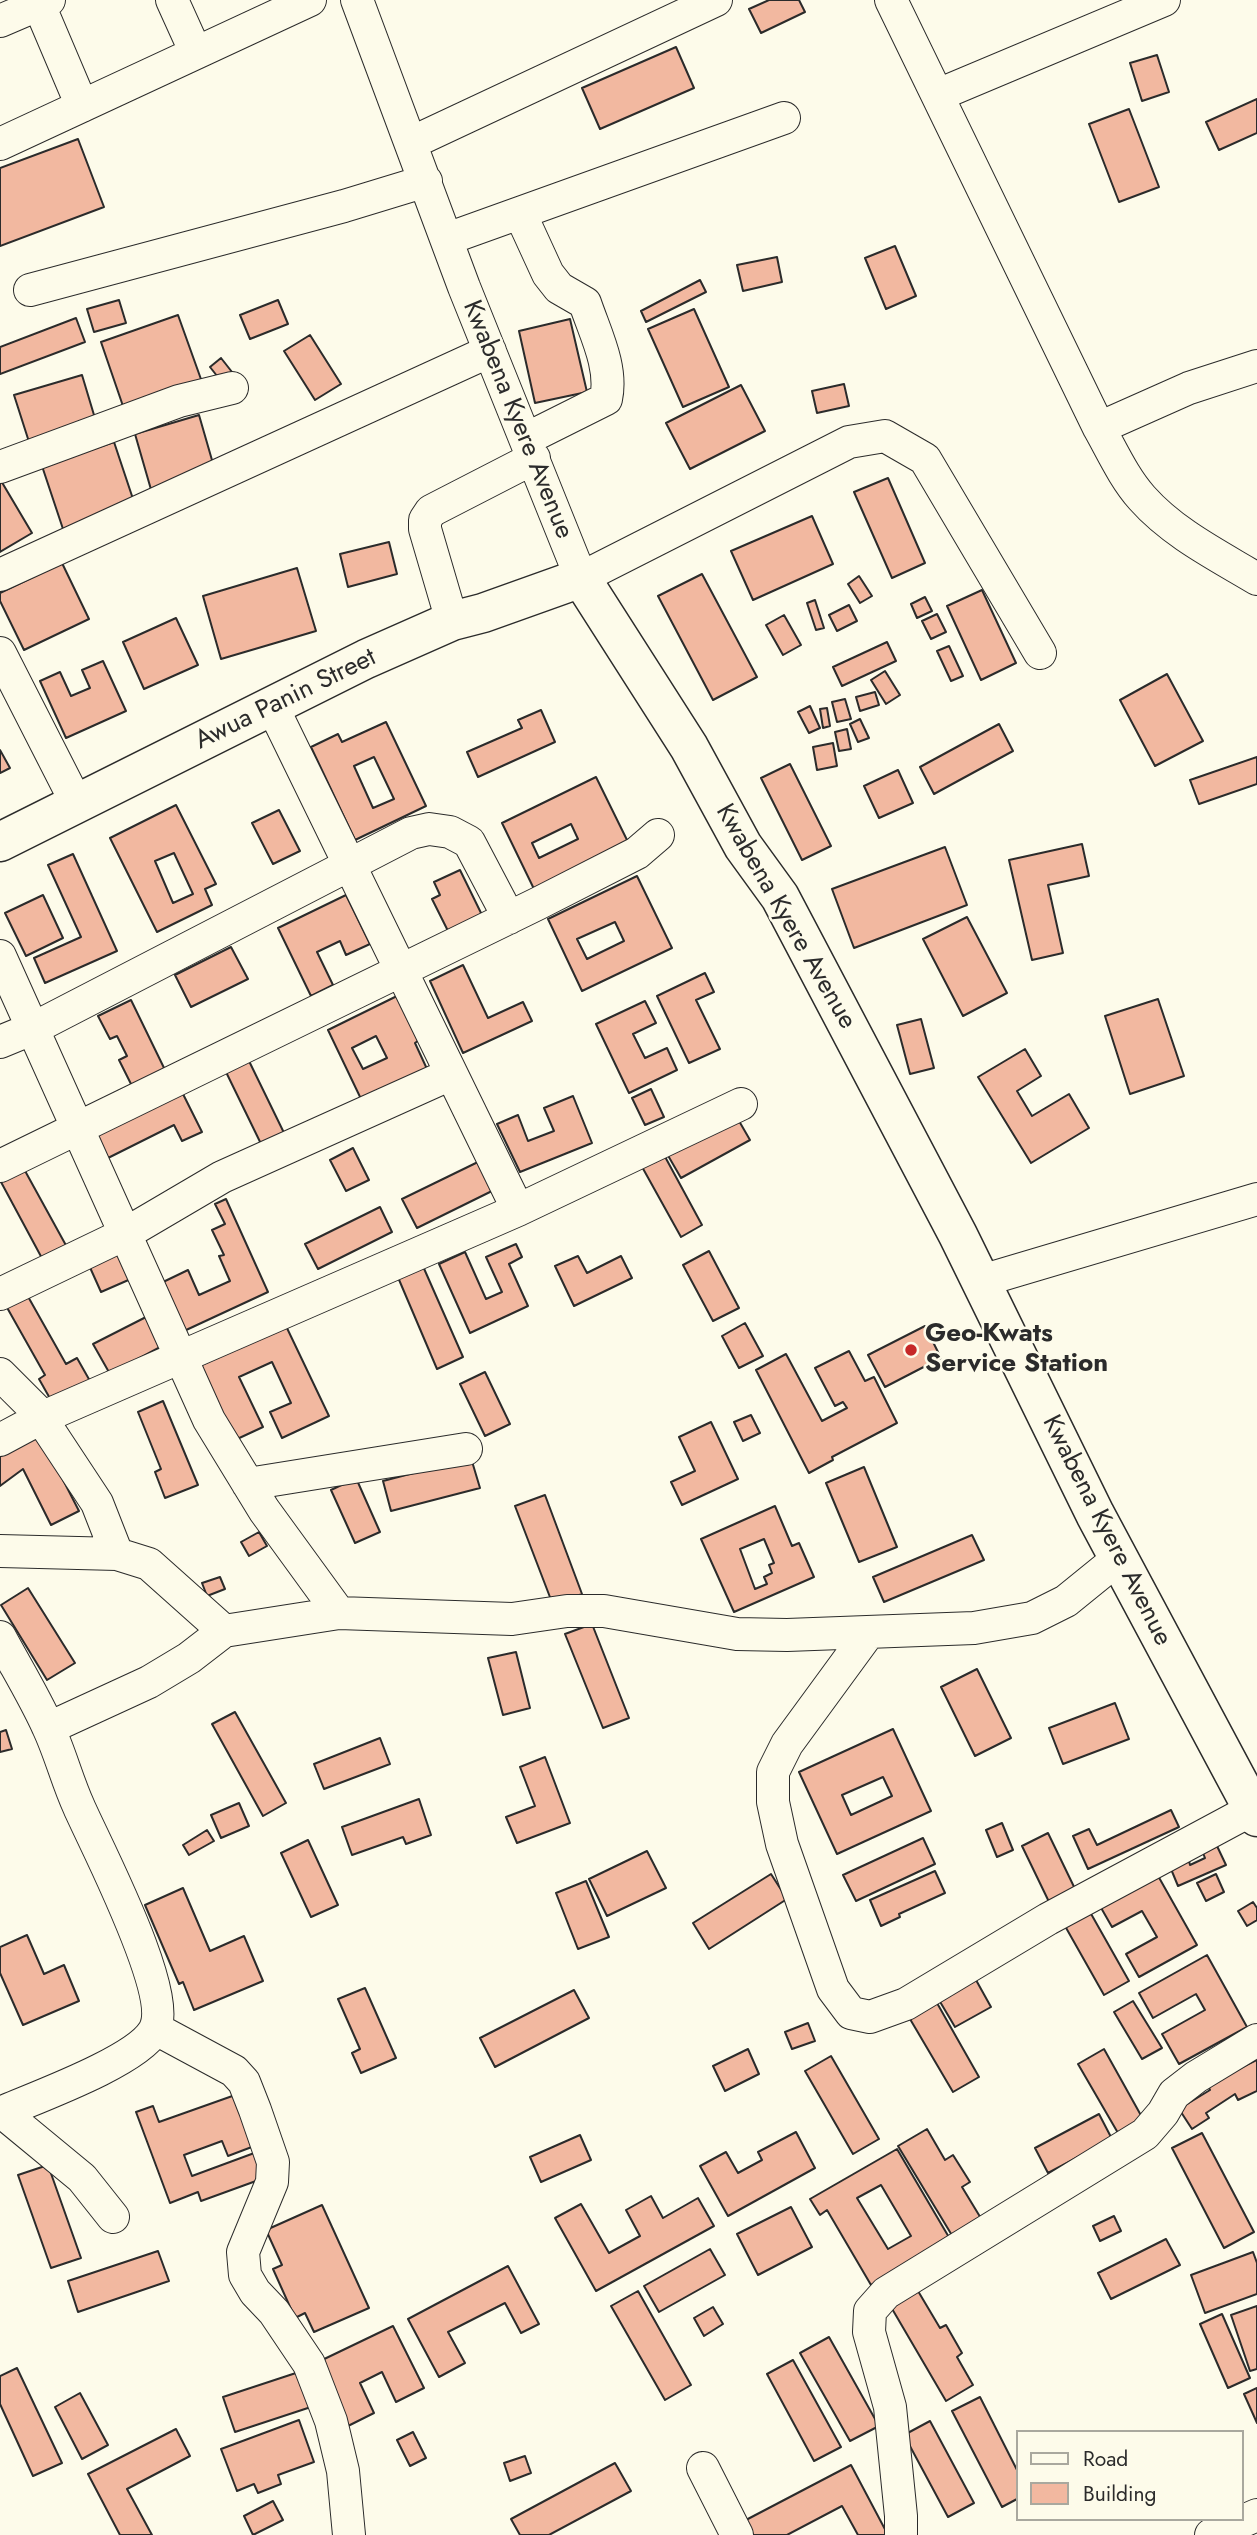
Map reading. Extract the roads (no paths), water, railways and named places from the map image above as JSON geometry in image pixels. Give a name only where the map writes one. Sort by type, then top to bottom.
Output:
[{"type":"main road","name":"Awua Panin Street","points":[[0,842],[366,659],[452,621],[483,613],[581,578]]},
{"type":"main road","name":"Kwabena Kyere Avenue","points":[[581,578],[689,747],[743,846],[780,897],[981,1281],[1119,1558],[1255,1813]]},
{"type":"street","points":[[172,0],[196,53]]},
{"type":"street","points":[[0,144],[310,0]]},
{"type":"street","name":"Kwabena Kyere Avenue","points":[[357,0],[489,351],[581,578]]},
{"type":"street","points":[[411,143],[716,0]]},
{"type":"street","points":[[891,0],[1099,428],[1140,496],[1171,526],[1257,579]]},
{"type":"street","points":[[938,95],[1164,0]]},
{"type":"street","points":[[0,21],[42,1],[82,106]]},
{"type":"street","points":[[447,239],[784,118]]},
{"type":"street","points":[[30,290],[344,206],[426,181]]},
{"type":"street","points":[[452,621],[425,529],[425,520],[431,511],[606,399],[609,389],[606,366],[585,303],[559,288],[548,274],[520,213]]},
{"type":"street","points":[[0,575],[489,351]]},
{"type":"street","points":[[1099,428],[1189,388],[1257,366]]},
{"type":"street","points":[[0,467],[179,401],[232,388]]},
{"type":"street","points":[[581,578],[849,442],[885,436],[925,459],[1040,653]]},
{"type":"street","points":[[4,670],[77,804]]},
{"type":"street","points":[[272,706],[517,1210]]},
{"type":"street","points":[[0,1042],[34,1028],[411,833],[429,829],[450,832],[469,842],[509,918]]},
{"type":"street","points":[[0,1166],[509,918],[637,853],[658,835]]},
{"type":"street","points":[[0,956],[209,1420],[264,1510],[339,1613]]},
{"type":"street","points":[[0,1294],[125,1234],[222,1177],[451,1074]]},
{"type":"street","points":[[0,1440],[41,1418],[517,1210],[741,1104]]},
{"type":"street","points":[[981,1281],[1257,1199]]},
{"type":"street","points":[[0,1374],[35,1409],[97,1503],[117,1554]]},
{"type":"street","points":[[248,1484],[466,1449]]},
{"type":"street","points":[[0,1551],[117,1554],[149,1564],[224,1631]]},
{"type":"street","points":[[49,1728],[149,1682],[189,1658],[224,1631],[339,1613],[512,1619],[567,1611],[604,1611],[737,1634],[974,1628],[1032,1618],[1066,1601],[1119,1558]]},
{"type":"street","points":[[869,1632],[787,1744],[773,1772],[773,1802],[782,1844],[833,1989],[851,2013],[870,2017],[906,2004],[1048,1919],[1255,1813]]},
{"type":"street","points":[[0,1637],[49,1728],[78,1805],[111,1875],[151,1974],[157,2006],[156,2029],[124,2059],[1,2112],[82,2178],[113,2217]]},
{"type":"street","points":[[156,2029],[234,2071],[244,2082],[255,2109],[273,2161],[272,2182],[243,2252],[245,2275],[255,2292],[281,2321],[309,2364],[331,2421],[343,2471],[349,2535]]},
{"type":"street","points":[[901,2535],[890,2407],[869,2332],[870,2311],[886,2293],[1145,2134],[1163,2113],[1174,2094],[1257,2039]]},
{"type":"street","points":[[704,2468],[737,2535]]},
{"type":"street","points":[[1211,2535],[1257,2515]]},
{"type":"place","name":"Geo-Kwats Service Station","points":[[911,1350]]}]
